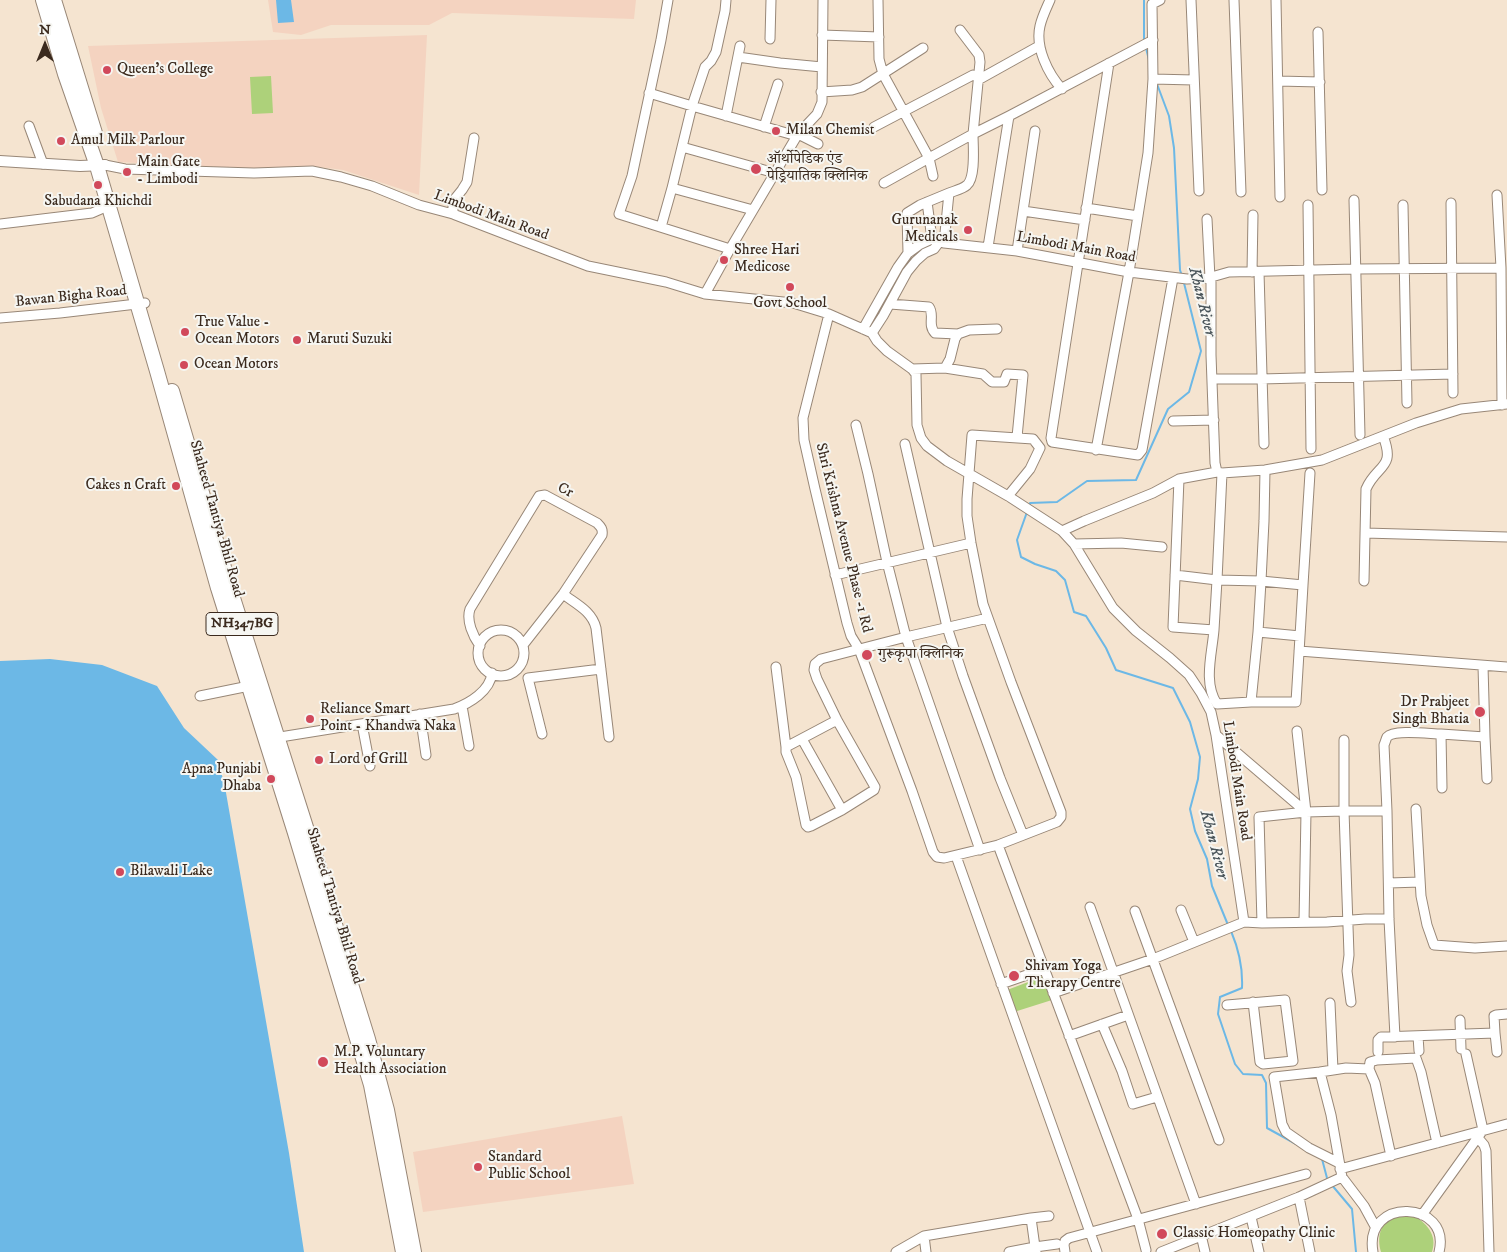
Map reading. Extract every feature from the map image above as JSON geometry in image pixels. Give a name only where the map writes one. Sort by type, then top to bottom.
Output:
[{"type":"main road","name":"Shaheed Tantiya Bhil Road","points":[[43,0],[65,74],[101,165],[108,206],[141,304],[233,598],[296,833],[371,1085],[403,1252]]},
{"type":"main road","name":"Shaheed Tantiya Bhil Road","points":[[54,0],[141,304],[218,588],[249,686],[272,739],[326,890],[387,1110],[414,1252]]},
{"type":"street","points":[[668,0],[632,176],[619,214],[730,249]]},
{"type":"street","points":[[661,227],[704,67],[711,61],[716,52],[726,0]]},
{"type":"street","points":[[770,39],[771,0]]},
{"type":"street","points":[[705,294],[797,135],[817,114],[822,102],[823,0]]},
{"type":"street","points":[[878,0],[879,59],[883,74],[929,158],[933,176]]},
{"type":"street","points":[[1050,0],[1039,28],[1039,46],[1047,66],[1062,89]]},
{"type":"street","points":[[1191,0],[1199,192]]},
{"type":"street","points":[[1234,0],[1241,192]]},
{"type":"street","points":[[1276,0],[1280,196]]},
{"type":"street","points":[[1096,450],[1129,272],[1148,153],[1153,79],[1154,1]]},
{"type":"street","points":[[908,253],[907,213],[928,202],[966,187],[972,174],[975,77],[979,55],[960,30]]},
{"type":"street","points":[[1318,32],[1322,190]]},
{"type":"street","points":[[822,35],[879,38]]},
{"type":"street","points":[[884,183],[1153,40]]},
{"type":"street","points":[[726,116],[740,46]]},
{"type":"street","points":[[874,127],[1039,46]]},
{"type":"street","points":[[821,92],[852,90],[862,87],[923,48]]},
{"type":"street","points":[[738,57],[822,67]]},
{"type":"street","points":[[1109,63],[1051,438],[1052,442],[1138,456],[1142,450],[1174,278]]},
{"type":"street","points":[[1153,79],[1194,80]]},
{"type":"street","points":[[1278,81],[1320,82]]},
{"type":"street","points":[[764,127],[778,84]]},
{"type":"street","points":[[649,93],[797,135],[818,144]]},
{"type":"street","points":[[988,247],[1010,116]]},
{"type":"street","points":[[29,126],[43,164]]},
{"type":"street","points":[[1016,251],[1035,131]]},
{"type":"street","points":[[452,214],[453,201],[467,182],[474,138]]},
{"type":"street","points":[[682,148],[774,173]]},
{"type":"street","points":[[0,161],[101,165]]},
{"type":"street","name":"Limbodi Main Road","points":[[101,165],[125,169],[254,173],[312,171],[341,177],[372,186],[419,205],[452,214],[588,266],[666,282],[705,294],[793,303],[829,314],[868,331]]},
{"type":"street","points":[[672,188],[753,210]]},
{"type":"street","points":[[868,331],[890,304],[907,272],[916,261],[934,248],[938,241],[949,193]]},
{"type":"street","points":[[1062,531],[1153,493],[1179,479],[1218,469],[1265,470],[1322,460],[1416,423],[1461,409],[1504,404],[1501,268],[1503,214],[1497,195]]},
{"type":"street","points":[[1354,200],[1354,269],[1360,435]]},
{"type":"street","points":[[928,202],[938,241]]},
{"type":"street","points":[[1451,203],[1453,394]]},
{"type":"street","points":[[1308,205],[1311,449]]},
{"type":"street","points":[[0,224],[92,213],[108,206]]},
{"type":"street","points":[[1403,206],[1407,403]]},
{"type":"street","points":[[1086,208],[1138,216]]},
{"type":"street","points":[[1023,211],[1085,220]]},
{"type":"street","points":[[1253,215],[1264,444]]},
{"type":"street","points":[[1208,219],[1212,379],[1218,469],[1217,580],[1209,680],[1211,696],[1216,704],[1296,702],[1310,473]]},
{"type":"street","points":[[868,331],[898,267],[908,253],[920,244],[938,241]]},
{"type":"street","name":"Limbodi Main Road","points":[[938,241],[1016,251],[1129,272],[1187,279],[1209,278],[1229,272],[1501,268]]},
{"type":"street","name":"Bawan Bigha Road","points":[[0,318],[141,304]]},
{"type":"street","points":[[890,304],[929,306],[932,310],[931,326],[935,333],[958,334],[969,330],[997,329]]},
{"type":"street","name":"Shri Krishna Avenue Phase -1 Rd","points":[[829,314],[803,418],[804,440],[813,480],[847,624],[859,649],[933,852],[937,857],[956,856]]},
{"type":"street","points":[[868,331],[887,351],[912,369],[945,368],[983,374],[992,382],[1004,382],[1007,374],[1023,375],[1017,437]]},
{"type":"street","points":[[945,368],[950,360],[958,334]]},
{"type":"street","name":"Limbodi Main Road","points":[[912,369],[916,374],[917,425],[926,446],[946,461],[1008,496],[1028,510],[1054,524],[1062,531],[1074,544],[1114,608],[1136,631],[1189,675],[1200,692],[1210,712],[1216,735],[1244,922]]},
{"type":"street","points":[[1212,379],[1453,374]]},
{"type":"street","points":[[1173,422],[1214,420]]},
{"type":"street","points":[[856,425],[906,637],[980,850]]},
{"type":"street","points":[[1008,496],[1030,469],[1040,448],[1033,439],[972,435],[967,507],[971,543],[983,604],[1061,817],[1057,822],[998,845],[956,856],[1097,1252]]},
{"type":"street","points":[[1364,581],[1366,489],[1369,481],[1388,459],[1383,436]]},
{"type":"street","points":[[905,444],[947,628],[1000,778],[1023,834]]},
{"type":"street","points":[[1252,702],[1258,632],[1265,470]]},
{"type":"street","points":[[1179,479],[1173,627],[1214,630]]},
{"type":"street","name":"Cr","points":[[480,646],[475,638],[468,616],[470,610],[539,496],[542,496],[552,499],[597,523],[601,527],[602,535],[563,594],[523,645]]},
{"type":"street","points":[[1365,533],[1507,537]]},
{"type":"street","points":[[836,575],[971,543]]},
{"type":"street","points":[[1074,544],[1121,543],[1162,547]]},
{"type":"street","points":[[1176,575],[1217,580],[1303,585]]},
{"type":"street","points":[[563,594],[589,613],[594,619],[609,737]]},
{"type":"street","points":[[776,668],[786,752],[796,778],[808,827],[842,810],[874,790],[875,787],[837,720],[817,679],[814,670],[816,664],[821,659],[988,618]]},
{"type":"street","points":[[498,630],[508,631],[517,636],[523,645],[523,660],[513,672],[502,676],[492,673],[480,662],[480,646],[489,634],[498,630]]},
{"type":"street","points":[[1258,632],[1300,636]]},
{"type":"street","points":[[1299,651],[1484,666],[1507,666]]},
{"type":"street","points":[[1484,666],[1487,779]]},
{"type":"street","points":[[517,669],[523,676],[528,678],[601,669]]},
{"type":"street","points":[[272,739],[454,709],[462,706],[487,687],[492,673]]},
{"type":"street","points":[[528,678],[542,734]]},
{"type":"street","points":[[200,696],[249,686]]},
{"type":"street","points":[[462,706],[469,746]]},
{"type":"street","points":[[420,714],[426,755]]},
{"type":"street","points":[[786,747],[837,720]]},
{"type":"street","points":[[362,724],[370,766]]},
{"type":"street","points":[[1297,731],[1306,812],[1304,922]]},
{"type":"street","points":[[1395,1037],[1389,919],[1384,745],[1387,737],[1398,733],[1485,737]]},
{"type":"street","points":[[1441,734],[1442,788]]},
{"type":"street","points":[[1216,735],[1306,812]]},
{"type":"street","points":[[802,739],[842,810]]},
{"type":"street","points":[[1344,740],[1344,811],[1349,955],[1347,971],[1351,1002]]},
{"type":"street","points":[[1416,809],[1421,896],[1427,925],[1434,945],[1475,948],[1507,946]]},
{"type":"street","points":[[1262,923],[1258,817],[1306,812],[1386,811]]},
{"type":"street","points":[[998,845],[1138,1220],[1146,1250]]},
{"type":"street","points":[[1388,883],[1420,882]]},
{"type":"street","points":[[1090,907],[1196,1204]]},
{"type":"street","points":[[1181,910],[1194,942]]},
{"type":"street","points":[[1135,911],[1219,1140]]},
{"type":"street","points":[[1053,993],[1153,959],[1244,922],[1389,919]]},
{"type":"street","points":[[1001,984],[1044,969]]},
{"type":"street","points":[[1284,989],[1294,1074]]},
{"type":"street","points":[[1227,1004],[1285,1000]]},
{"type":"street","points":[[1253,1002],[1260,1062],[1263,1064],[1292,1061]]},
{"type":"street","points":[[1330,1003],[1333,1070]]},
{"type":"street","points":[[1497,1052],[1494,1016],[1496,1014],[1507,1014]]},
{"type":"street","points":[[1069,1036],[1128,1015]]},
{"type":"street","points":[[1460,1020],[1464,1052],[1480,1134],[1486,1151],[1489,1252]]},
{"type":"street","points":[[1102,1024],[1122,1070],[1133,1104],[1157,1097]]},
{"type":"street","points":[[1378,1052],[1379,1038],[1495,1033]]},
{"type":"street","points":[[1418,1036],[1419,1051]]},
{"type":"street","points":[[1391,1156],[1375,1083],[1369,1069],[1370,1062],[1377,1060],[1416,1058],[1437,1143]]},
{"type":"street","points":[[1369,1069],[1357,1068],[1294,1074],[1276,1076],[1274,1079],[1282,1124],[1286,1132],[1339,1172],[1364,1206],[1376,1228]]},
{"type":"street","points":[[1320,1072],[1331,1115],[1339,1172]]},
{"type":"street","points":[[1161,1252],[1323,1187],[1339,1172],[1437,1143],[1480,1134],[1507,1124]]},
{"type":"street","points":[[1422,1215],[1480,1134]]},
{"type":"street","points":[[1065,1252],[1065,1241],[1069,1238],[1306,1174]]},
{"type":"street","points":[[1300,1197],[1310,1252]]},
{"type":"street","points":[[1373,1252],[1373,1236],[1376,1228],[1384,1218],[1394,1212],[1406,1210],[1417,1212],[1428,1218],[1436,1227],[1440,1238],[1439,1252]]},
{"type":"street","points":[[896,1252],[924,1236],[1049,1216]]},
{"type":"street","points":[[1251,1217],[1259,1252]]},
{"type":"street","points":[[1031,1218],[1035,1250]]},
{"type":"street","points":[[1201,1235],[1205,1252]]},
{"type":"street","points":[[924,1236],[926,1252]]},
{"type":"street","points":[[1009,1252],[1035,1250],[1057,1244]]},
{"type":"shaded area","points":[[268,0],[636,0],[634,19],[452,13],[429,25],[331,25],[301,35],[273,32]]},
{"type":"shaded area","points":[[427,35],[419,195],[343,170],[312,166],[253,169],[118,162],[101,108],[88,46]]},
{"type":"shaded area","points":[[622,1116],[634,1184],[423,1212],[413,1152]]},
{"type":"green space","points":[[271,76],[273,113],[252,114],[250,77]]},
{"type":"green space","points":[[1044,976],[1052,1000],[1014,1012],[1007,990]]},
{"type":"green space","points":[[1412,1215],[1422,1221],[1430,1230],[1433,1240],[1432,1252],[1381,1252],[1379,1236],[1382,1227],[1395,1217]]},
{"type":"water","points":[[276,0],[291,0],[294,22],[278,23]]},
{"type":"water","name":"Bilawali Lake","points":[[50,659],[102,665],[157,686],[184,728],[218,760],[225,787],[289,1153],[304,1252],[0,1252],[0,661]]},
{"type":"waterway","name":"Khan River","points":[[1144,0],[1144,41]]},
{"type":"waterway","name":"Khan River","points":[[1146,48],[1149,60]]},
{"type":"waterway","name":"Khan River","points":[[1157,84],[1169,116],[1174,148],[1180,270],[1182,276]]},
{"type":"waterway","name":"Khan River","points":[[1029,507],[1030,503],[1057,502],[1087,481],[1136,480],[1168,409],[1189,392],[1201,351],[1184,283]]},
{"type":"waterway","name":"Khan River","points":[[1027,512],[1017,540],[1021,557],[1056,571],[1065,580],[1074,612],[1086,616],[1106,648],[1116,670],[1173,688],[1190,722],[1200,757],[1198,779],[1190,809],[1195,831],[1207,859],[1212,886],[1228,925]]},
{"type":"waterway","name":"Khan River","points":[[1231,931],[1240,959],[1242,988],[1220,997],[1218,1014],[1235,1064],[1243,1074],[1262,1075],[1266,1083],[1267,1128],[1296,1144]]},
{"type":"waterway","name":"Khan River","points":[[1322,1159],[1328,1181]]},
{"type":"waterway","name":"Khan River","points":[[1331,1184],[1352,1209],[1356,1252]]},
{"type":"place","name":"Queen's College","points":[[107,70]]},
{"type":"place","name":"Milan Chemist","points":[[776,131]]},
{"type":"place","name":"Amul Milk Parlour","points":[[61,141]]},
{"type":"place","name":"ऑर्थोपेडिक एंड पेड्रियातिक क्लिनिक","points":[[756,169]]},
{"type":"place","name":"Main Gate - Limbodi","points":[[127,172]]},
{"type":"place","name":"Sabudana Khichdi","points":[[98,185]]},
{"type":"place","name":"Gurunanak Medicals","points":[[968,230]]},
{"type":"place","name":"Shree Hari Medicose","points":[[724,260]]},
{"type":"place","name":"Govt School","points":[[790,287]]},
{"type":"place","name":"True Value - Ocean Motors","points":[[185,332]]},
{"type":"place","name":"Maruti Suzuki","points":[[297,340]]},
{"type":"place","name":"Ocean Motors","points":[[184,365]]},
{"type":"place","name":"Cakes n Craft","points":[[176,486]]},
{"type":"place","name":"गुरूकृपा क्लिनिक","points":[[867,655]]},
{"type":"place","name":"Dr Prabjeet Singh Bhatia","points":[[1480,712]]},
{"type":"place","name":"Reliance Smart Point - Khandwa Naka","points":[[310,719]]},
{"type":"place","name":"Lord of Grill","points":[[319,760]]},
{"type":"place","name":"Apna Punjabi Dhaba","points":[[271,779]]},
{"type":"place","name":"Bilawali Lake","points":[[120,872]]},
{"type":"place","name":"Shivam Yoga Therapy Centre","points":[[1014,976]]},
{"type":"place","name":"M.P. Voluntary Health Association","points":[[323,1062]]},
{"type":"place","name":"Standard Public School","points":[[478,1167]]},
{"type":"place","name":"Classic Homeopathy Clinic","points":[[1162,1234]]}]
